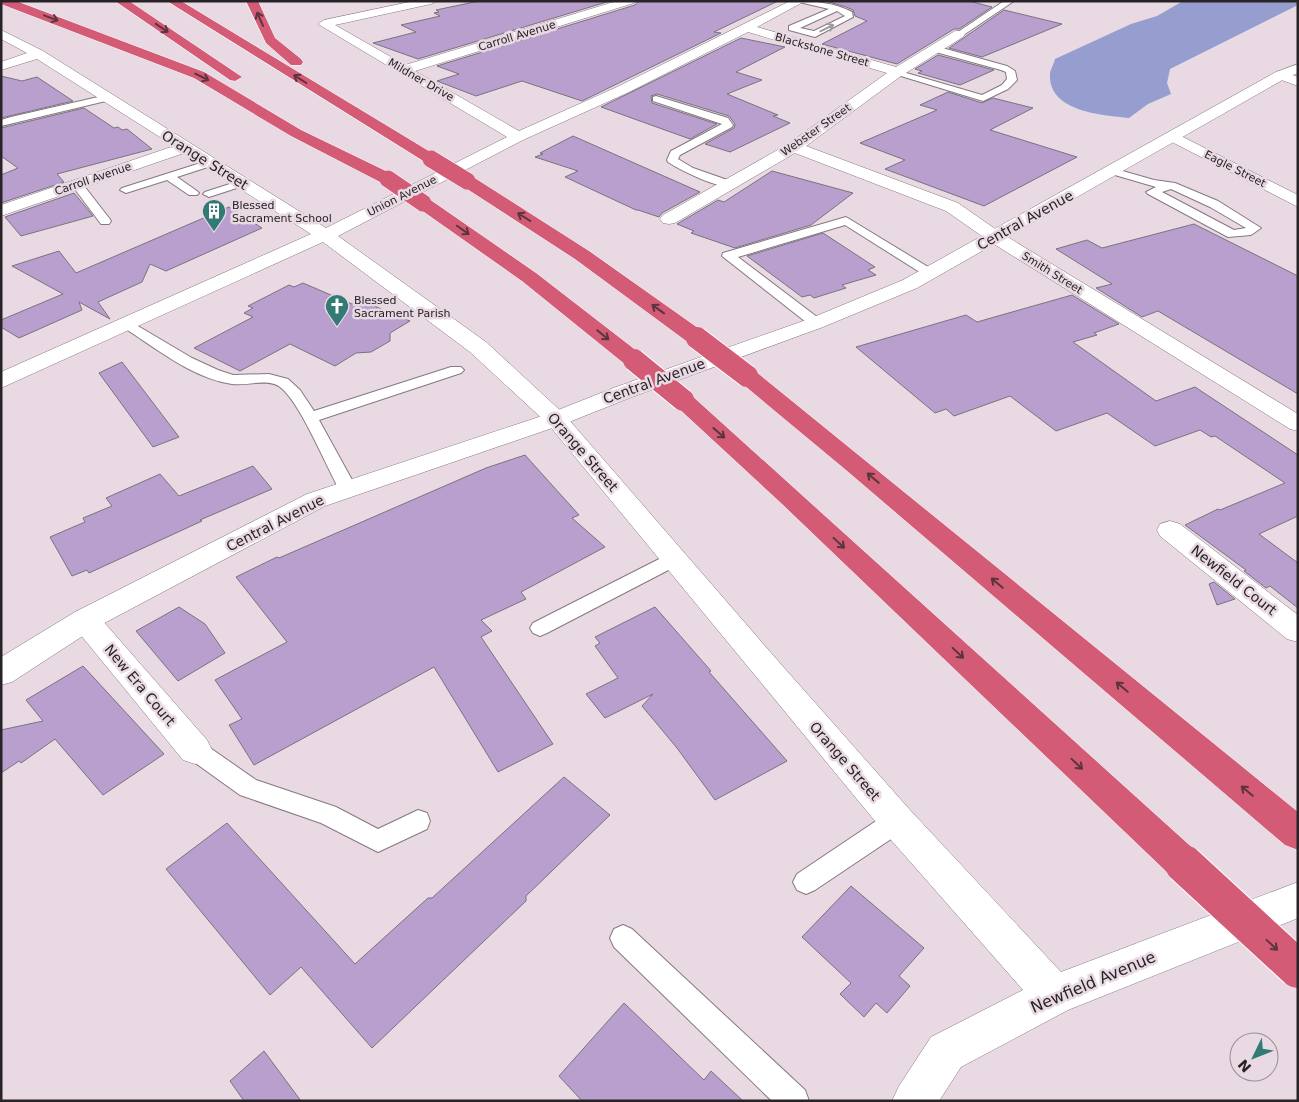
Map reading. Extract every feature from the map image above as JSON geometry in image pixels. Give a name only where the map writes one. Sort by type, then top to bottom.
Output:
[{"type":"highway","points":[[5,1],[199,75],[296,133],[388,179]]},
{"type":"highway","points":[[121,1],[250,88]]},
{"type":"highway","points":[[173,1],[467,181],[582,255],[697,338],[863,470],[1291,828]]},
{"type":"highway","points":[[252,1],[266,32],[280,50],[431,159]]},
{"type":"highway","points":[[275,104],[423,202],[529,277],[683,400],[1298,969]]},
{"type":"street","name":"Mildner Drive","points":[[431,1],[324,24],[518,137]]},
{"type":"street","name":"Carroll Avenue","points":[[404,70],[630,1]]},
{"type":"street","name":"Union Avenue","points":[[1,381],[325,234],[518,137],[622,90],[799,1]]},
{"type":"street","name":"Blackstone Street","points":[[745,28],[897,73]]},
{"type":"street","name":"Orange Street","points":[[1,34],[38,54],[184,148],[325,234],[478,347],[556,419],[897,821],[1055,995]]},
{"type":"street","name":"Webster Street","points":[[669,219],[794,147],[897,73],[959,34]]},
{"type":"street","points":[[1,66],[38,54]]},
{"type":"street","name":"Central Avenue","points":[[1,673],[85,620],[316,500],[556,419],[624,392],[816,323],[910,284],[1280,75],[1298,68]]},
{"type":"street","points":[[1280,75],[1298,82]]},
{"type":"street","name":"Eagle Street","points":[[1172,137],[1298,202]]},
{"type":"street","name":"Smith Street","points":[[794,147],[952,207],[995,237],[1298,424]]},
{"type":"street","name":"Carroll Avenue","points":[[1,210],[184,148]]},
{"type":"street","name":"Newfield Court","points":[[1170,530],[1298,630]]},
{"type":"street","name":"New Era Court","points":[[85,620],[195,750]]},
{"type":"street","name":"Newfield Avenue","points":[[914,1101],[946,1052],[1055,995],[1298,900]]},
{"type":"lane","points":[[799,1],[834,9],[846,12],[849,17],[815,34],[792,28],[834,9]]},
{"type":"lane","points":[[959,34],[1010,1]]},
{"type":"lane","points":[[897,73],[983,98],[1006,86],[1012,80],[1010,71],[1004,68],[935,49]]},
{"type":"lane","points":[[1,123],[53,108],[77,106],[108,98]]},
{"type":"lane","points":[[656,99],[724,120],[728,125],[675,153],[672,160],[689,170],[729,184]]},
{"type":"lane","points":[[126,190],[210,163]]},
{"type":"lane","points":[[1112,171],[1153,183],[1171,185],[1214,204],[1254,228],[1247,232],[1232,234],[1152,192],[1171,185]]},
{"type":"lane","points":[[168,176],[193,193]]},
{"type":"lane","points":[[209,194],[242,183]]},
{"type":"lane","points":[[76,184],[105,221]]},
{"type":"lane","points":[[816,323],[728,256],[846,221],[931,273]]},
{"type":"lane","points":[[126,323],[204,370],[237,380],[272,379],[282,382],[290,388],[310,418],[348,489]]},
{"type":"lane","points":[[310,418],[456,370]]},
{"type":"lane","points":[[540,628],[673,558]]},
{"type":"lane","points":[[195,750],[248,788],[328,815],[378,841],[418,821]]},
{"type":"lane","points":[[806,882],[897,821]]},
{"type":"lane","points":[[623,938],[794,1101]]},
{"type":"water","points":[[1183,1],[1298,1],[1298,5],[1170,69],[1167,83],[1171,94],[1148,104],[1129,118],[1092,113],[1079,109],[1067,104],[1058,96],[1052,87],[1050,74],[1055,59],[1131,24],[1157,16]]},
{"type":"building","points":[[479,1],[610,1],[418,59],[373,43],[416,32],[401,25],[440,16],[434,13],[439,12],[436,10]]},
{"type":"building","points":[[638,1],[778,1],[714,32],[721,33],[582,101],[522,81],[476,96],[437,81],[459,74],[437,66],[635,5]]},
{"type":"building","points":[[825,1],[969,1],[992,7],[959,29],[954,29],[897,64],[822,44],[867,21],[855,16],[853,10]]},
{"type":"building","points":[[1004,10],[1062,24],[982,57],[949,48]]},
{"type":"building","points":[[741,38],[785,47],[736,72],[762,80],[727,94],[778,115],[773,116],[790,123],[730,152],[705,144],[734,128],[735,124],[729,116],[657,94],[651,96],[652,103],[717,124],[690,139],[601,107]]},
{"type":"building","points":[[938,55],[994,70],[960,85],[918,73],[922,71],[915,69]]},
{"type":"building","points":[[1,76],[22,81],[37,77],[73,101],[1,118]]},
{"type":"building","points":[[948,92],[982,103],[993,98],[1033,108],[990,130],[1077,157],[984,206],[885,169],[905,160],[860,143],[937,110],[920,105]]},
{"type":"building","points":[[84,108],[114,128],[127,129],[152,149],[57,174],[64,182],[1,203],[1,175],[18,168],[1,156],[1,128]]},
{"type":"building","points":[[573,136],[700,192],[662,213],[659,217],[636,210],[565,177],[578,171],[535,157]]},
{"type":"building","points":[[772,171],[853,193],[811,225],[735,248],[691,233],[694,231],[677,224],[718,200],[724,202]]},
{"type":"building","points":[[74,193],[93,216],[21,236],[5,217]]},
{"type":"building","points":[[229,207],[262,228],[166,271],[150,264],[142,282],[98,302],[110,319],[79,302],[82,310],[19,338],[1,327],[1,320],[63,294],[12,266],[59,251],[76,273]]},
{"type":"building","points":[[1194,224],[1298,276],[1298,394],[1158,311],[1142,317],[1096,288],[1112,284],[1056,249],[1087,240],[1102,248]]},
{"type":"building","points":[[823,233],[875,267],[868,270],[876,275],[842,285],[846,288],[814,298],[810,295],[802,297],[747,256]]},
{"type":"building","name":"Blessed Sacrament Parish","points":[[303,283],[352,304],[360,300],[410,321],[390,333],[390,341],[371,352],[356,353],[335,366],[290,344],[240,371],[194,348],[253,317],[244,313],[253,308],[248,306],[289,285],[294,287]]},
{"type":"building","points":[[1072,295],[1119,324],[1094,333],[1097,335],[1073,342],[1156,401],[1195,387],[1298,455],[1298,516],[1259,534],[1298,563],[1298,608],[1270,586],[1266,588],[1244,571],[1246,570],[1185,525],[1218,509],[1220,510],[1285,483],[1215,436],[1211,437],[1200,430],[1155,446],[1107,413],[1056,431],[1010,396],[954,416],[946,409],[935,413],[856,347],[966,315],[977,322]]},
{"type":"building","points":[[122,362],[179,437],[153,447],[99,373]]},
{"type":"building","points":[[525,455],[579,515],[572,518],[605,547],[521,592],[526,599],[481,620],[492,631],[481,637],[553,744],[498,772],[434,667],[254,765],[229,725],[242,719],[215,680],[287,642],[236,577],[277,557],[279,558],[486,468]]},
{"type":"building","points":[[253,466],[272,489],[200,520],[202,521],[89,573],[87,570],[72,576],[50,537],[85,522],[83,518],[112,506],[106,498],[160,474],[179,496]]},
{"type":"building","points":[[1214,582],[1235,599],[1217,605],[1209,584]]},
{"type":"building","points":[[179,607],[205,624],[225,653],[178,681],[136,631]]},
{"type":"building","points":[[655,607],[787,761],[715,800],[677,748],[642,706],[653,694],[605,718],[586,694],[618,678],[595,646],[600,643],[595,637]]},
{"type":"building","points":[[83,666],[164,754],[103,795],[55,739],[21,763],[19,761],[1,773],[1,730],[43,721],[26,700]]},
{"type":"building","points":[[564,777],[610,815],[526,896],[526,901],[372,1048],[301,967],[270,995],[166,869],[227,823],[355,964],[428,898],[432,898]]},
{"type":"building","points":[[851,886],[924,948],[899,976],[910,986],[887,1013],[876,1003],[864,1017],[840,994],[851,983],[802,937]]},
{"type":"building","points":[[624,1003],[704,1080],[711,1071],[743,1101],[582,1101],[559,1076]]},
{"type":"building","points":[[264,1051],[301,1101],[244,1101],[230,1081]]},
{"type":"place","name":"Blessed Sacrament School","points":[[214,232]]},
{"type":"place","name":"Blessed Sacrament Parish","points":[[337,327]]}]
